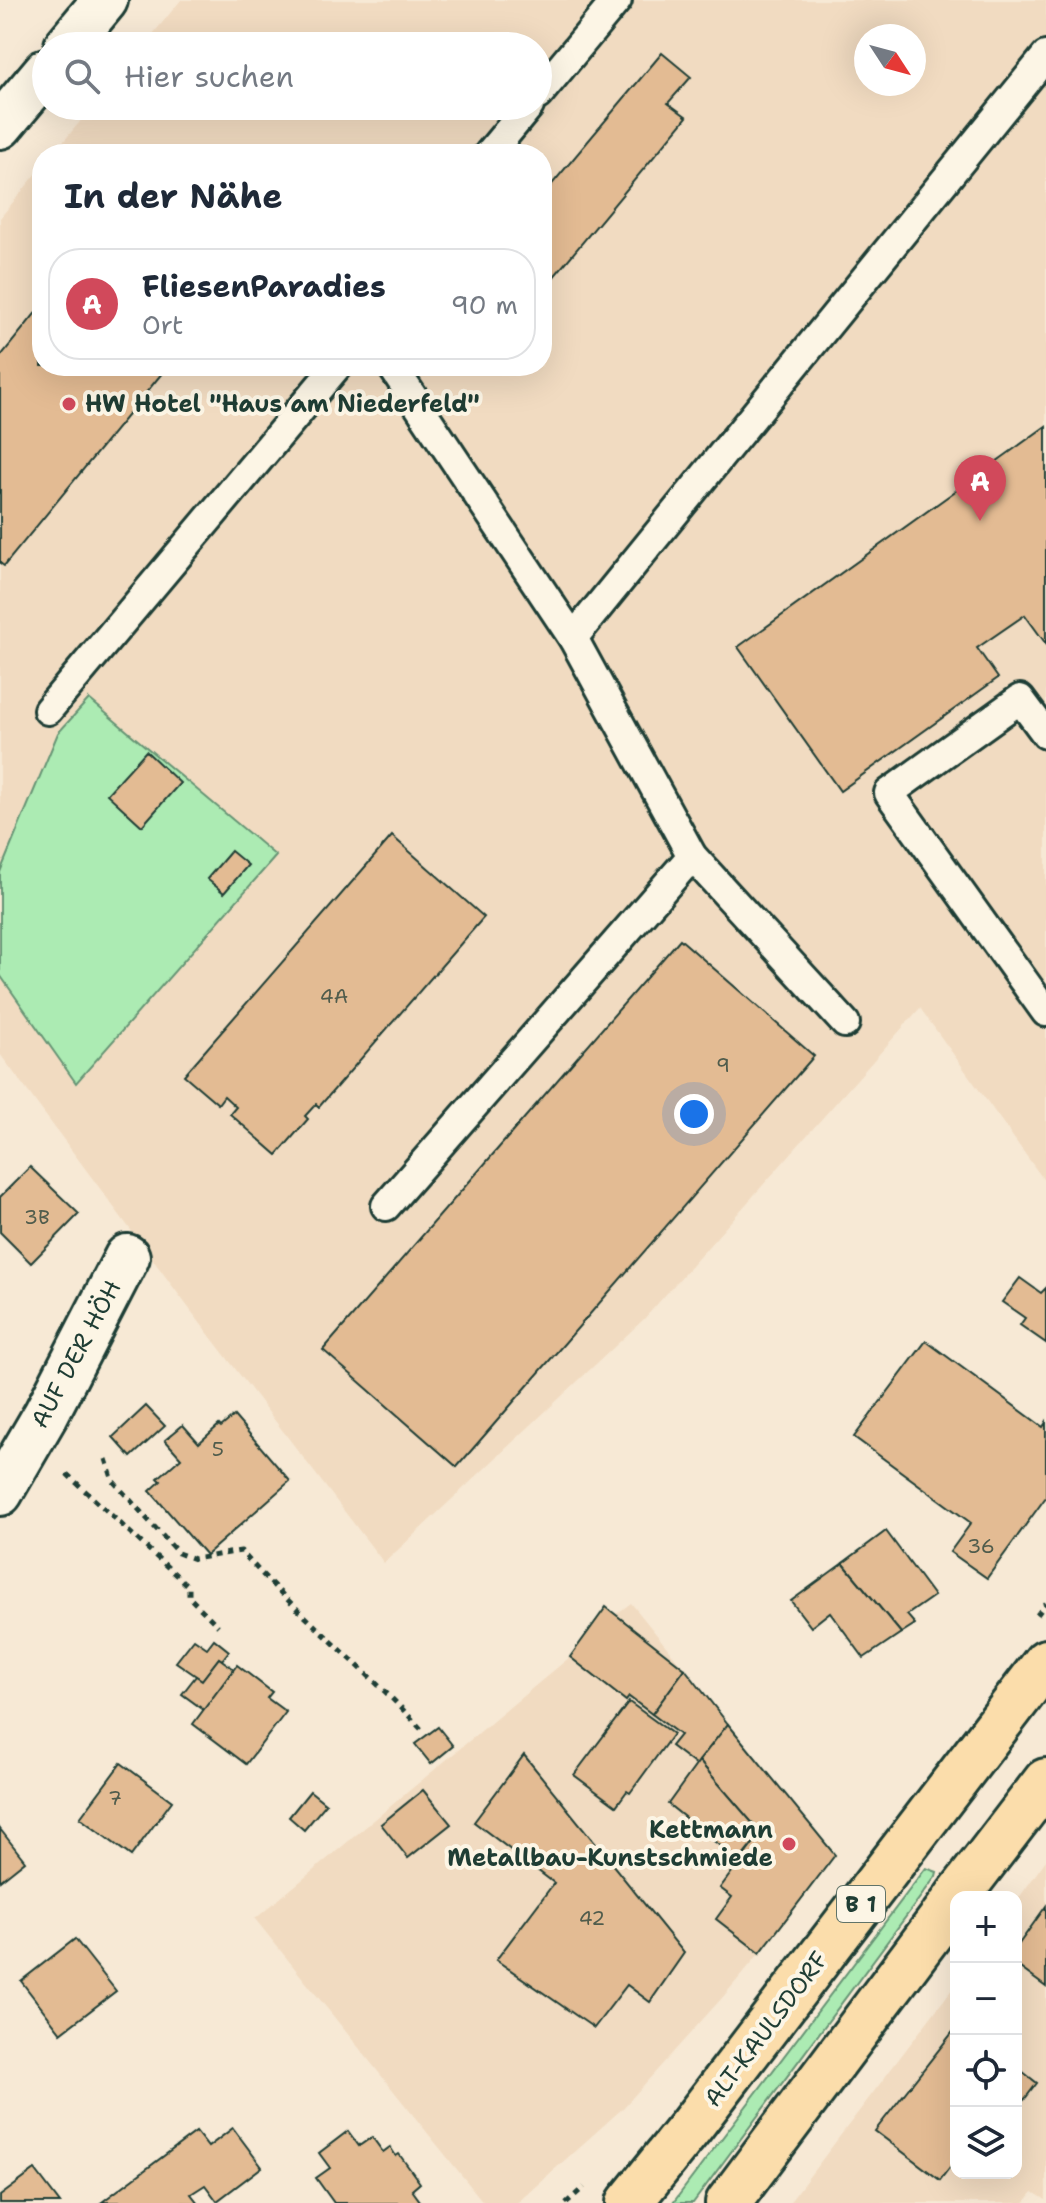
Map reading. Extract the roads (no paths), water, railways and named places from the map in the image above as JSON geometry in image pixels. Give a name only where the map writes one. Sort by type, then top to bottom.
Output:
[{"type":"main road","name":"ALT-KAULSDORF","points":[[629,2203],[1046,1662]]},
{"type":"main road","points":[[962,1891],[1046,1781]]},
{"type":"main road","points":[[728,2203],[950,1907]]},
{"type":"street","points":[[79,32],[105,0]]},
{"type":"street","points":[[0,126],[32,88]]},
{"type":"street","name":"AUF DER HÖH","points":[[0,1493],[32,1440],[127,1257]]},
{"type":"lane","points":[[552,78],[617,0]]},
{"type":"lane","points":[[573,638],[1046,56]]},
{"type":"lane","points":[[497,144],[517,120]]},
{"type":"lane","points":[[48,710],[329,376]]},
{"type":"lane","points":[[399,376],[573,638],[692,856],[845,1023]]},
{"type":"lane","points":[[1046,734],[1020,699],[889,793],[1046,1012]]},
{"type":"lane","points":[[386,1206],[692,856]]},
{"type":"place","name":"HW Hotel \"Haus am Niederfeld\"","points":[[69,404]]},
{"type":"place","name":"FliesenParadies","points":[[980,521]]},
{"type":"place","name":"Kettmann Metallbau-Kunstschmiede","points":[[789,1844]]}]
